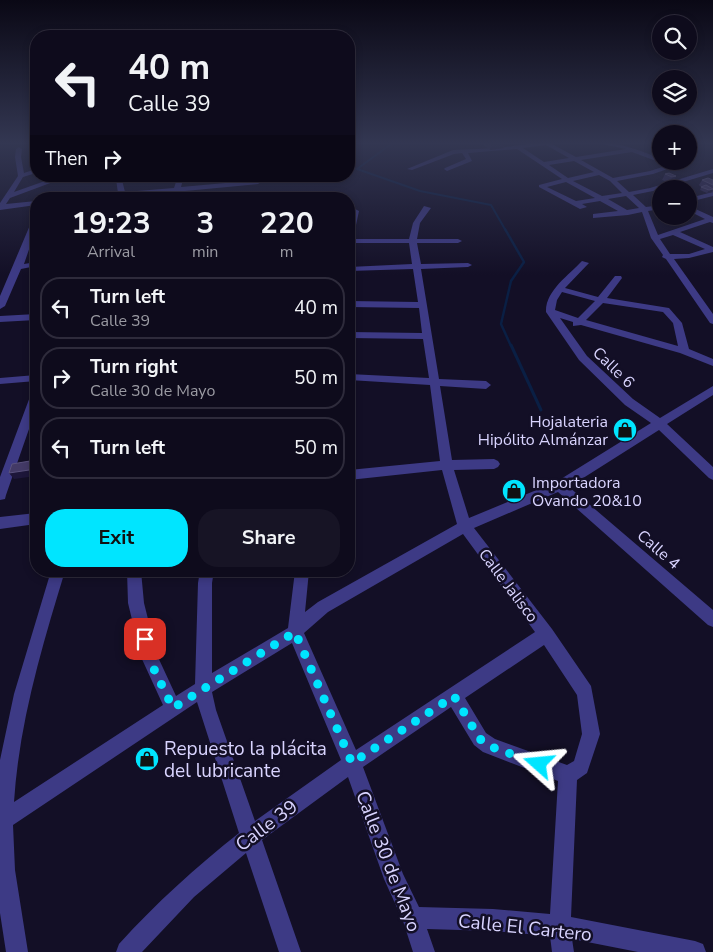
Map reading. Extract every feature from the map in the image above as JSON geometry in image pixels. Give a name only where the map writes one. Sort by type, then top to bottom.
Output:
[{"type":"street","points":[[0,208],[14,186]]},
{"type":"street","points":[[10,193],[32,186]]},
{"type":"street","points":[[140,192],[198,186]]},
{"type":"street","points":[[542,186],[576,203],[597,216],[652,209]]},
{"type":"street","points":[[579,186],[628,213]]},
{"type":"street","points":[[620,186],[645,211],[654,238],[713,322]]},
{"type":"street","points":[[576,203],[662,186]]},
{"type":"street","points":[[177,188],[182,192]]},
{"type":"street","points":[[697,198],[713,194]]},
{"type":"street","points":[[0,208],[30,204]]},
{"type":"street","name":"Calle Jalisco","points":[[427,208],[420,216],[412,241],[448,465],[456,499],[465,526],[546,634],[587,697],[591,734],[581,768],[568,775]]},
{"type":"street","points":[[697,212],[712,220]]},
{"type":"street","points":[[654,238],[712,220]]},
{"type":"street","points":[[673,232],[712,249]]},
{"type":"street","points":[[0,306],[30,236]]},
{"type":"street","points":[[355,241],[458,241]]},
{"type":"street","points":[[666,257],[689,256],[712,249]]},
{"type":"street","points":[[585,263],[560,289],[551,302],[551,312],[619,334],[684,351],[713,363]]},
{"type":"street","points":[[18,267],[30,265]]},
{"type":"street","points":[[355,269],[468,265]]},
{"type":"street","points":[[564,333],[591,312],[618,278]]},
{"type":"street","points":[[560,289],[600,300],[666,310],[672,315],[681,331],[684,351]]},
{"type":"street","points":[[355,304],[423,304]]},
{"type":"street","name":"Calle 6","points":[[551,312],[582,358],[629,402],[659,423],[713,475]]},
{"type":"street","points":[[0,319],[30,317]]},
{"type":"street","points":[[355,335],[428,336]]},
{"type":"street","points":[[355,377],[486,385]]},
{"type":"street","points":[[0,381],[30,378]]},
{"type":"street","points":[[2,821],[203,688],[295,632],[301,624],[324,607],[465,526],[560,486],[713,390]]},
{"type":"street","points":[[0,495],[30,411]]},
{"type":"street","points":[[355,474],[448,465],[494,464]]},
{"type":"street","name":"Calle 4","points":[[560,486],[713,620]]},
{"type":"street","points":[[0,523],[30,520]]},
{"type":"street","points":[[16,952],[5,877],[2,821],[12,735],[27,672],[56,577]]},
{"type":"street","points":[[134,577],[136,603],[149,657],[173,708]]},
{"type":"street","points":[[206,577],[203,688],[210,719],[290,952]]},
{"type":"street","points":[[295,632],[301,577]]},
{"type":"street","name":"Calle 30 de Mayo","points":[[295,632],[352,763],[394,879],[413,918],[424,952]]},
{"type":"street","name":"Calle 39","points":[[127,952],[173,900],[251,835],[352,763],[546,634]]},
{"type":"street","points":[[454,696],[480,739],[489,746],[568,775],[560,926],[563,952]]},
{"type":"street","name":"Calle El Cartero","points":[[413,918],[493,920],[560,926],[695,952]]},
{"type":"building","points":[[708,186],[713,189],[709,190],[701,187]]},
{"type":"building","points":[[30,461],[30,470],[9,473],[12,464]]},
{"type":"waterway","points":[[407,186],[420,191],[491,205],[506,231]]},
{"type":"waterway","points":[[505,229],[524,262],[511,281],[501,324],[511,346]]},
{"type":"waterway","points":[[511,345],[541,410]]},
{"type":"place","name":"Hojalateria Hipólito Almánzar","points":[[625,430]]},
{"type":"place","name":"Importadora Ovando 20&10","points":[[514,491]]},
{"type":"place","name":"Repuesto la plácita del lubricante","points":[[147,759]]},
{"type":"route","points":[[145,639],[151,663],[173,708],[295,632],[352,763],[454,696],[480,739],[489,746],[539,764]]}]
